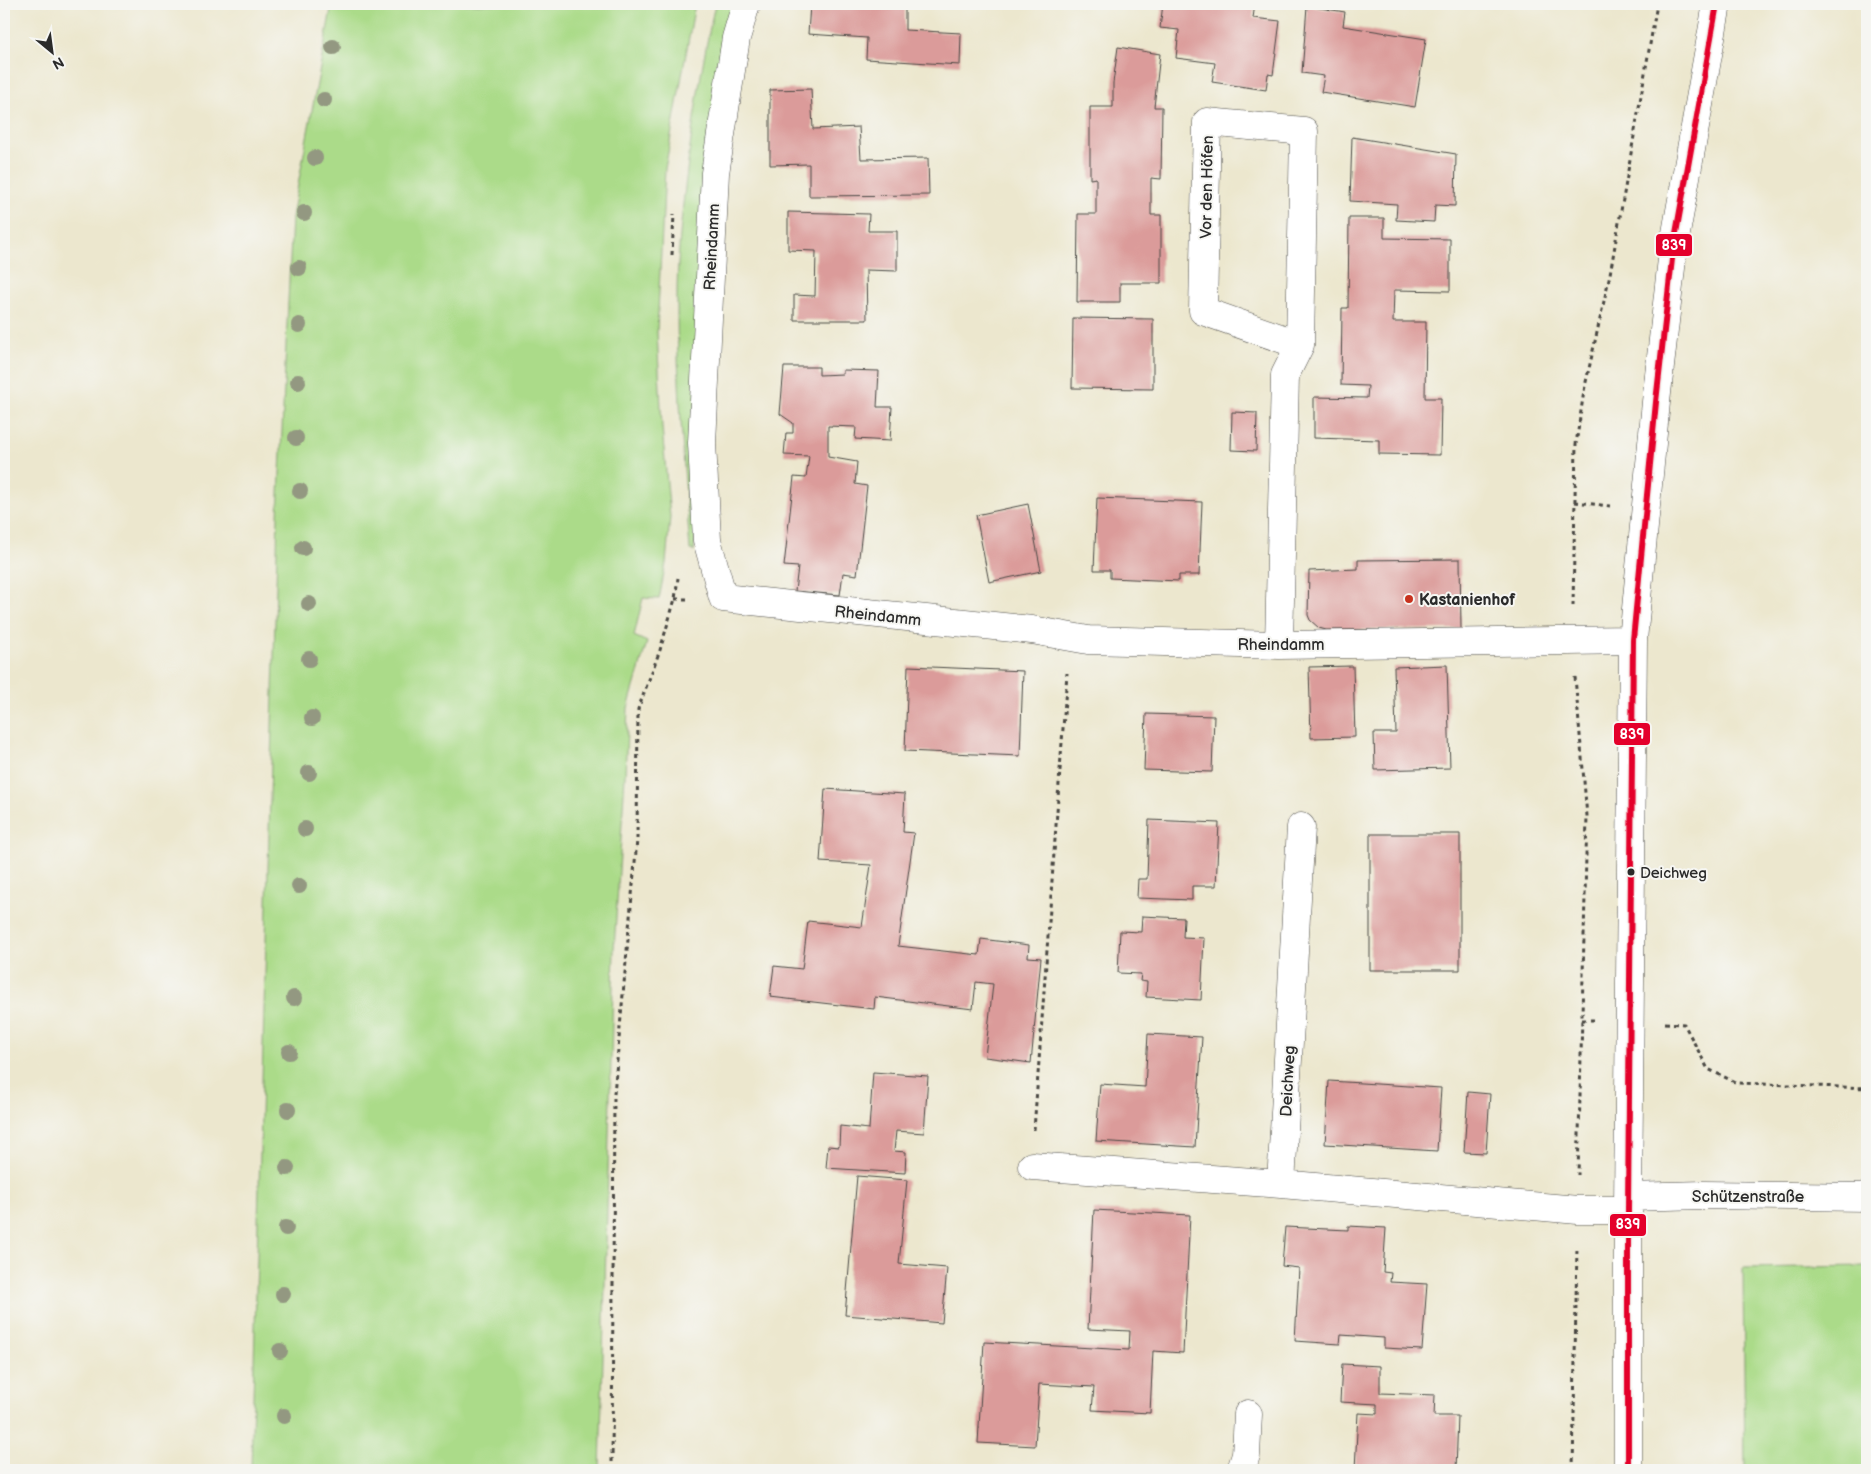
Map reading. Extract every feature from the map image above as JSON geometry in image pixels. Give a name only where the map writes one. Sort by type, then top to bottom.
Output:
[{"type":"street","name":"Rheindamm","points":[[746,4],[736,38],[715,174],[703,434],[707,540],[723,598],[1032,630],[1088,640],[1279,645],[1633,640]]},
{"type":"street","points":[[1628,1470],[1628,1204],[1633,640],[1673,250],[1717,4]]},
{"type":"street","name":"Vor den Höfen","points":[[1279,645],[1285,375],[1300,345],[1304,131],[1207,122],[1203,312],[1300,345]]},
{"type":"street","name":"Deichweg","points":[[1281,1184],[1301,827]]},
{"type":"street","points":[[1032,1166],[1281,1184],[1578,1210],[1628,1204]]},
{"type":"street","name":"Schützenstraße","points":[[1628,1204],[1704,1195],[1867,1197]]},
{"type":"street","points":[[1241,1470],[1246,1455],[1248,1414]]},
{"type":"path","points":[[1573,1470],[1587,816],[1572,640],[1576,444],[1584,391],[1610,274],[1657,4]]},
{"type":"path","points":[[672,262],[674,213]]},
{"type":"path","points":[[612,1470],[614,1094],[637,840],[638,709],[660,650],[675,599],[679,573]]},
{"type":"path","points":[[1032,1166],[1068,670]]},
{"type":"path","points":[[1631,1022],[1684,1024],[1708,1069],[1737,1083],[1867,1088]]},
{"type":"green space","points":[[332,4],[695,4],[665,169],[657,332],[662,427],[670,517],[666,563],[659,599],[643,598],[634,636],[647,642],[628,708],[614,949],[600,1470],[251,1470],[278,516],[292,217]]},
{"type":"green space","points":[[715,4],[736,4],[694,551],[690,550],[681,425],[677,331],[678,270],[682,209],[692,135],[702,69]]},
{"type":"green space","points":[[1867,1266],[1867,1470],[1745,1470],[1743,1268]]},
{"type":"building","points":[[810,4],[905,4],[905,30],[961,33],[960,65],[866,59],[867,38],[808,34]]},
{"type":"building","points":[[1163,4],[1255,4],[1253,18],[1280,21],[1273,75],[1268,74],[1266,90],[1212,82],[1215,63],[1176,58],[1179,30],[1160,28]]},
{"type":"building","points":[[1307,6],[1345,12],[1343,26],[1426,39],[1415,107],[1321,92],[1324,76],[1302,73]]},
{"type":"building","points":[[1118,47],[1160,54],[1154,107],[1162,107],[1161,179],[1151,178],[1151,215],[1161,215],[1161,283],[1120,283],[1120,302],[1077,302],[1078,214],[1096,214],[1096,178],[1090,179],[1090,107],[1113,107],[1113,83]]},
{"type":"building","points":[[811,89],[813,129],[859,127],[861,159],[928,158],[929,195],[809,196],[809,164],[770,165],[770,90]]},
{"type":"building","points":[[1352,137],[1456,154],[1455,206],[1435,205],[1434,222],[1396,220],[1397,204],[1350,201]]},
{"type":"building","points":[[788,212],[869,214],[868,231],[897,231],[897,271],[866,270],[867,320],[794,320],[794,295],[815,296],[816,251],[788,250]]},
{"type":"building","points":[[1349,218],[1384,218],[1384,238],[1450,239],[1450,291],[1394,290],[1393,322],[1426,322],[1425,398],[1441,398],[1440,455],[1379,454],[1379,440],[1314,438],[1314,397],[1367,398],[1368,386],[1341,385],[1342,308],[1348,308]]},
{"type":"building","points":[[1073,318],[1153,319],[1153,389],[1072,388]]},
{"type":"building","points":[[784,367],[819,367],[819,375],[843,374],[843,370],[879,371],[877,407],[892,407],[890,441],[855,439],[856,427],[828,426],[828,457],[857,462],[855,484],[867,486],[857,575],[843,573],[840,595],[795,591],[798,567],[784,566],[794,477],[806,478],[809,456],[784,455],[786,433],[793,433],[793,423],[780,414]]},
{"type":"building","points":[[1232,412],[1257,413],[1256,451],[1231,450]]},
{"type":"building","points":[[1097,498],[1202,502],[1199,575],[1179,575],[1179,581],[1110,578],[1110,570],[1094,570]]},
{"type":"building","points":[[1028,504],[1041,571],[989,582],[976,515]]},
{"type":"building","name":"Kastanienhof","points":[[1460,559],[1461,629],[1326,630],[1319,628],[1310,620],[1308,615],[1309,571],[1358,569],[1358,560]]},
{"type":"building","points":[[1447,665],[1450,768],[1375,770],[1374,733],[1396,733],[1394,667]]},
{"type":"building","points":[[908,666],[1023,671],[1020,756],[905,751]]},
{"type":"building","points":[[1353,666],[1355,737],[1311,738],[1309,667]]},
{"type":"building","points":[[1146,714],[1214,716],[1212,772],[1144,770]]},
{"type":"building","points":[[825,789],[905,794],[903,832],[914,833],[898,946],[979,955],[981,939],[1029,945],[1028,957],[1041,958],[1031,1063],[985,1057],[993,984],[976,982],[973,1009],[875,997],[874,1009],[770,997],[774,966],[802,969],[808,921],[862,927],[871,865],[820,862]]},
{"type":"building","points":[[1149,820],[1219,823],[1216,886],[1192,886],[1192,900],[1137,898],[1138,879],[1147,879]]},
{"type":"building","points":[[1370,834],[1460,834],[1460,970],[1370,970]]},
{"type":"building","points":[[1142,916],[1184,918],[1183,937],[1204,938],[1201,1000],[1146,997],[1147,982],[1140,981],[1141,974],[1118,973],[1120,931],[1141,932]]},
{"type":"building","points":[[1148,1034],[1202,1037],[1195,1147],[1096,1141],[1100,1084],[1145,1087]]},
{"type":"building","points":[[873,1072],[928,1076],[924,1133],[896,1131],[894,1151],[906,1152],[905,1173],[826,1168],[828,1146],[839,1147],[840,1126],[869,1129]]},
{"type":"building","points":[[1329,1081],[1441,1088],[1437,1151],[1325,1144]]},
{"type":"building","points":[[1468,1092],[1490,1094],[1486,1153],[1464,1152]]},
{"type":"building","points":[[857,1176],[907,1180],[899,1264],[947,1268],[942,1323],[845,1315]]},
{"type":"building","points":[[1094,1210],[1190,1215],[1183,1353],[1153,1351],[1150,1413],[1092,1410],[1094,1387],[1039,1384],[1035,1446],[978,1443],[984,1342],[1129,1350],[1130,1331],[1088,1329]]},
{"type":"building","points":[[1348,1226],[1386,1228],[1383,1272],[1391,1273],[1390,1282],[1427,1284],[1422,1350],[1384,1348],[1384,1338],[1341,1335],[1340,1344],[1295,1341],[1299,1268],[1282,1266],[1285,1227],[1348,1230]]},
{"type":"building","points":[[1342,1364],[1380,1366],[1380,1393],[1435,1395],[1434,1416],[1458,1416],[1456,1470],[1355,1469],[1358,1413],[1377,1414],[1377,1404],[1340,1402]]},
{"type":"transit line","name":"839","points":[[1628,1470],[1628,1210],[1633,640],[1673,250],[1717,4]]},
{"type":"place","name":"Kastanienhof","points":[[1409,599]]},
{"type":"place","name":"Deichweg","points":[[1631,872]]}]
